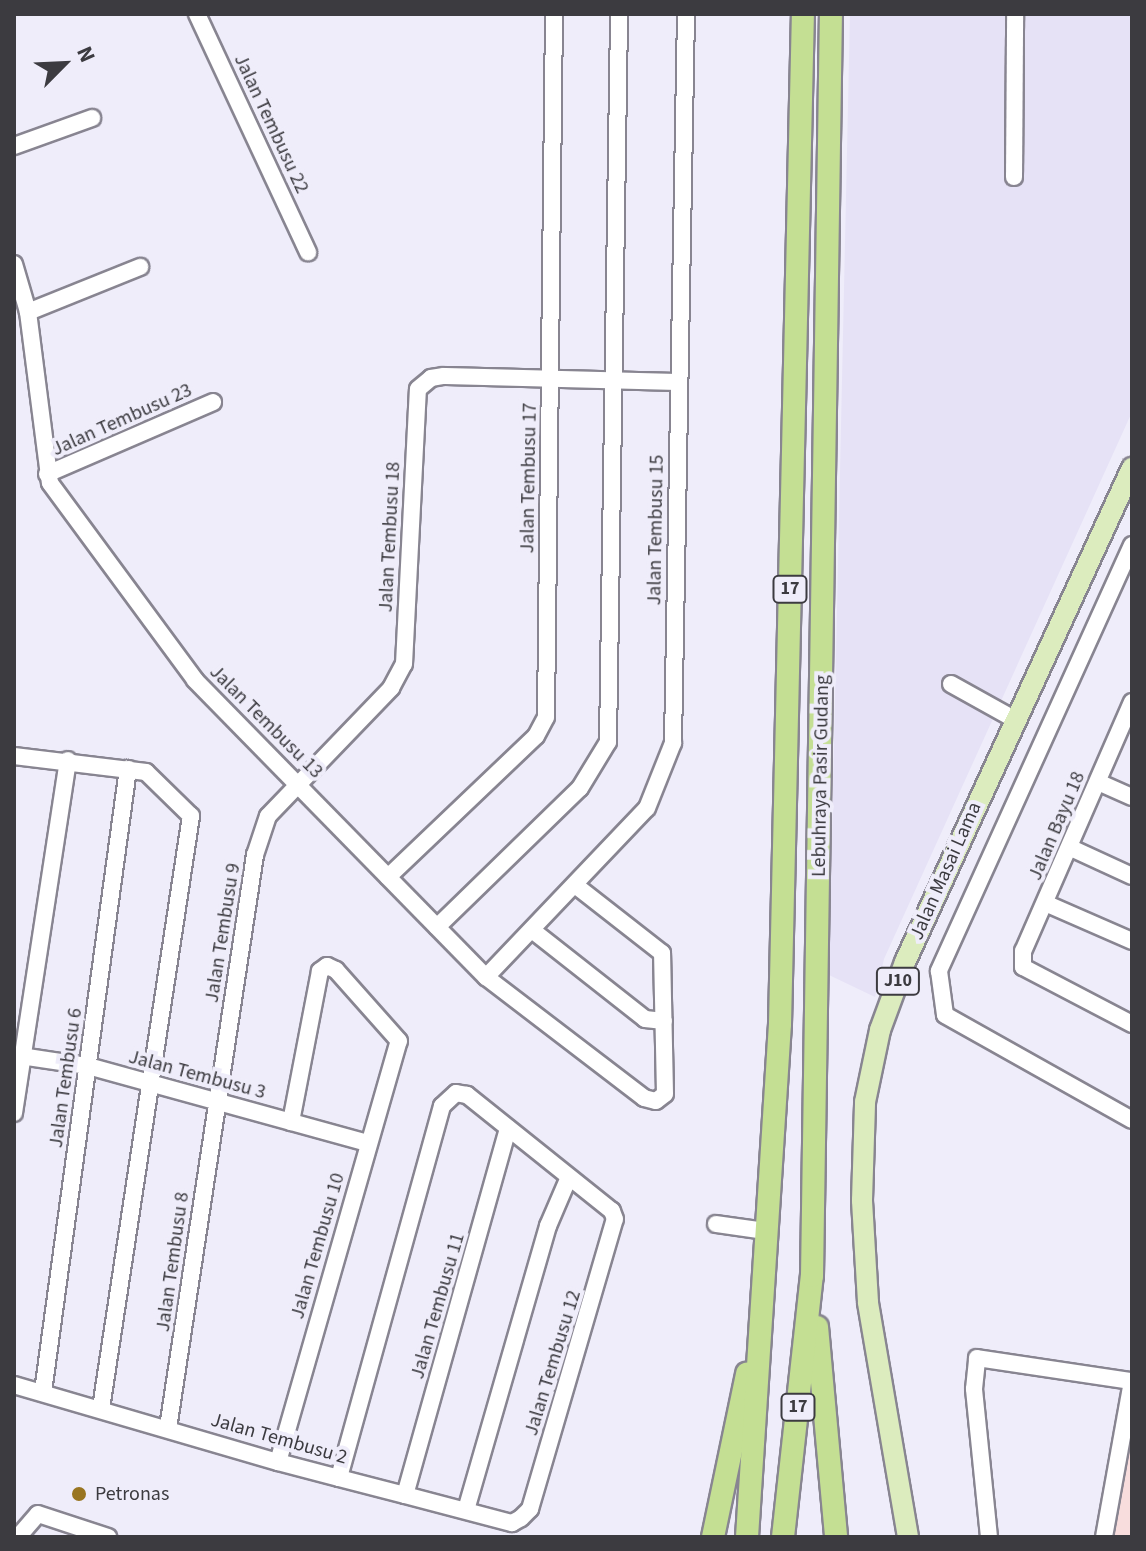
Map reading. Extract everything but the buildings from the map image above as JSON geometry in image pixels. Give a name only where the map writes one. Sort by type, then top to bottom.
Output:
[{"type":"highway","name":"Lebuhraya Pasir Gudang","points":[[747,1537],[759,1311],[780,1024],[803,14]]},
{"type":"highway","name":"Lebuhraya Pasir Gudang","points":[[783,1537],[812,1276],[831,14]]},
{"type":"highway","points":[[812,1276],[836,1537]]},
{"type":"highway","points":[[713,1537],[759,1311]]},
{"type":"highway","points":[[698,1537],[734,1441]]},
{"type":"highway","points":[[822,1537],[828,1466]]},
{"type":"main road","name":"Jalan Masai Lama","points":[[908,1537],[868,1302],[862,1200],[865,1102],[880,1030],[905,962],[1014,719],[1132,468]]},
{"type":"street","name":"Jalan Tembusu 22","points":[[197,14],[308,252]]},
{"type":"street","name":"Jalan Tembusu 17","points":[[388,877],[536,736],[546,717],[554,14]]},
{"type":"street","points":[[437,927],[580,788],[608,742],[619,14]]},
{"type":"street","name":"Jalan Tembusu 15","points":[[486,977],[647,808],[673,743],[686,14]]},
{"type":"street","points":[[1014,177],[1015,14]]},
{"type":"street","points":[[14,146],[92,118]]},
{"type":"street","name":"Jalan Tembusu 13","points":[[14,264],[28,312],[47,474],[195,680],[486,977],[644,1098],[656,1101],[665,1094],[664,1021]]},
{"type":"street","points":[[28,312],[140,267]]},
{"type":"street","name":"Jalan Tembusu 18","points":[[297,781],[391,688],[404,664],[418,389],[431,378],[444,376],[550,381]]},
{"type":"street","points":[[550,381],[679,382]]},
{"type":"street","name":"Jalan Tembusu 23","points":[[47,474],[213,402]]},
{"type":"street","points":[[1132,545],[939,971],[945,1015],[1132,1120]]},
{"type":"street","points":[[951,684],[1014,719]]},
{"type":"street","name":"Jalan Bayu 18","points":[[1132,702],[1127,728],[1098,782],[1023,951],[1023,967],[1132,1024]]},
{"type":"street","points":[[14,756],[128,769],[158,779],[191,816],[101,1408]]},
{"type":"street","points":[[14,1113],[18,1056],[68,760]]},
{"type":"street","name":"Jalan Tembusu 6","points":[[43,1392],[128,769]]},
{"type":"street","name":"Jalan Tembusu 9","points":[[217,1101],[255,855],[268,816],[297,781]]},
{"type":"street","points":[[1098,782],[1132,797]]},
{"type":"street","points":[[1071,848],[1132,876]]},
{"type":"street","points":[[532,930],[645,1019],[664,1021],[662,953],[575,885]]},
{"type":"street","points":[[1045,903],[1132,941]]},
{"type":"street","name":"Jalan Tembusu 10","points":[[278,1462],[367,1143],[399,1041],[336,970],[327,966],[320,971],[291,1122]]},
{"type":"street","name":"Jalan Tembusu 3","points":[[18,1056],[88,1066],[367,1143]]},
{"type":"street","points":[[339,1478],[442,1106],[456,1093],[467,1095],[569,1177],[548,1226],[466,1510]]},
{"type":"street","name":"Jalan Tembusu 8","points":[[168,1428],[217,1101]]},
{"type":"street","name":"Jalan Tembusu 11","points":[[405,1495],[508,1128]]},
{"type":"street","name":"Jalan Tembusu 12","points":[[530,1509],[615,1228],[612,1211],[569,1177]]},
{"type":"street","points":[[716,1224],[765,1231]]},
{"type":"street","points":[[989,1537],[973,1367],[981,1355],[1131,1381],[1128,1414],[1104,1537]]},
{"type":"street","name":"Jalan Tembusu 2","points":[[14,1385],[278,1462],[512,1523],[530,1509]]},
{"type":"street","points":[[18,1537],[38,1514],[108,1537]]},
{"type":"shaded area","points":[[850,14],[1132,14],[1132,412],[884,959],[875,997],[829,975]]},
{"type":"shaded area","points":[[1132,1411],[1132,1537],[1108,1537]]},
{"type":"place","name":"Petronas","points":[[79,1494]]}]
